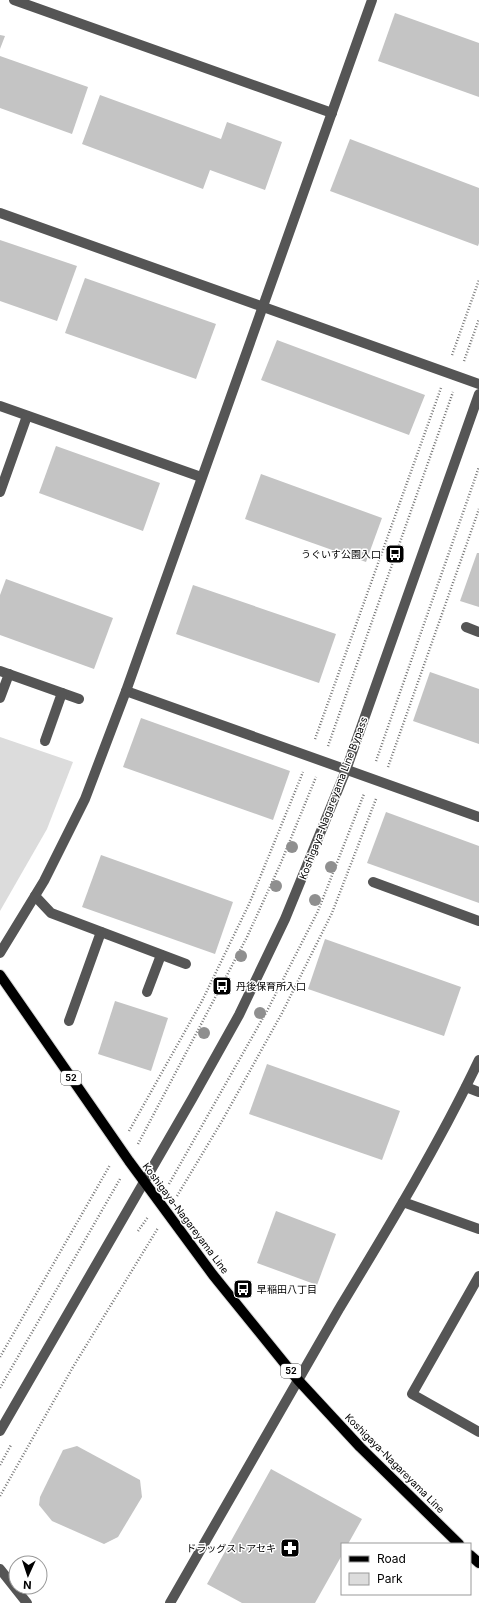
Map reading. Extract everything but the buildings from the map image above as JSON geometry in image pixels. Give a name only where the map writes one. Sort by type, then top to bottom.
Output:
[{"type":"main road","name":"Koshigaya-Nagareyama Line","points":[[0,975],[129,1161],[213,1275],[298,1380],[360,1446],[458,1543]]},
{"type":"main road","points":[[471,1556],[479,1563]]},
{"type":"street","points":[[14,0],[332,113]]},
{"type":"street","points":[[0,953],[44,881],[85,799],[126,691],[372,0]]},
{"type":"street","points":[[0,213],[479,384]]},
{"type":"street","name":"Koshigaya-Nagareyama Line Bypass","points":[[0,1431],[239,1015],[285,919],[346,770],[479,394]]},
{"type":"street","points":[[0,406],[201,477]]},
{"type":"street","points":[[0,492],[27,416]]},
{"type":"street","points":[[466,627],[479,632]]},
{"type":"street","points":[[0,698],[4,672],[79,699]]},
{"type":"street","points":[[126,691],[479,817]]},
{"type":"street","points":[[45,741],[62,693]]},
{"type":"street","points":[[372,882],[479,921]]},
{"type":"street","points":[[35,896],[51,913],[186,964]]},
{"type":"street","points":[[69,1022],[101,932]]},
{"type":"street","points":[[147,992],[161,955]]},
{"type":"street","points":[[170,1603],[298,1380],[403,1202],[466,1087],[479,1060]]},
{"type":"street","points":[[466,1087],[479,1092]]},
{"type":"street","points":[[403,1202],[479,1229]]},
{"type":"street","points":[[479,1276],[412,1394],[479,1432]]},
{"type":"street","points":[[0,1569],[28,1603]]},
{"type":"path","points":[[0,1357],[120,1148],[206,994],[250,902],[309,756],[479,280]]},
{"type":"path","points":[[0,1388],[129,1161],[247,937],[280,865],[322,761],[479,319]]},
{"type":"green space","points":[[0,737],[73,762],[47,829],[0,911]]},
{"type":"place","name":"うぐいす公園入口","points":[[395,554]]},
{"type":"place","name":"丹後保育所入口","points":[[222,986]]},
{"type":"place","name":"早稲田八丁目","points":[[243,1289]]},
{"type":"place","name":"ドラッグストアセキ","points":[[290,1548]]}]
